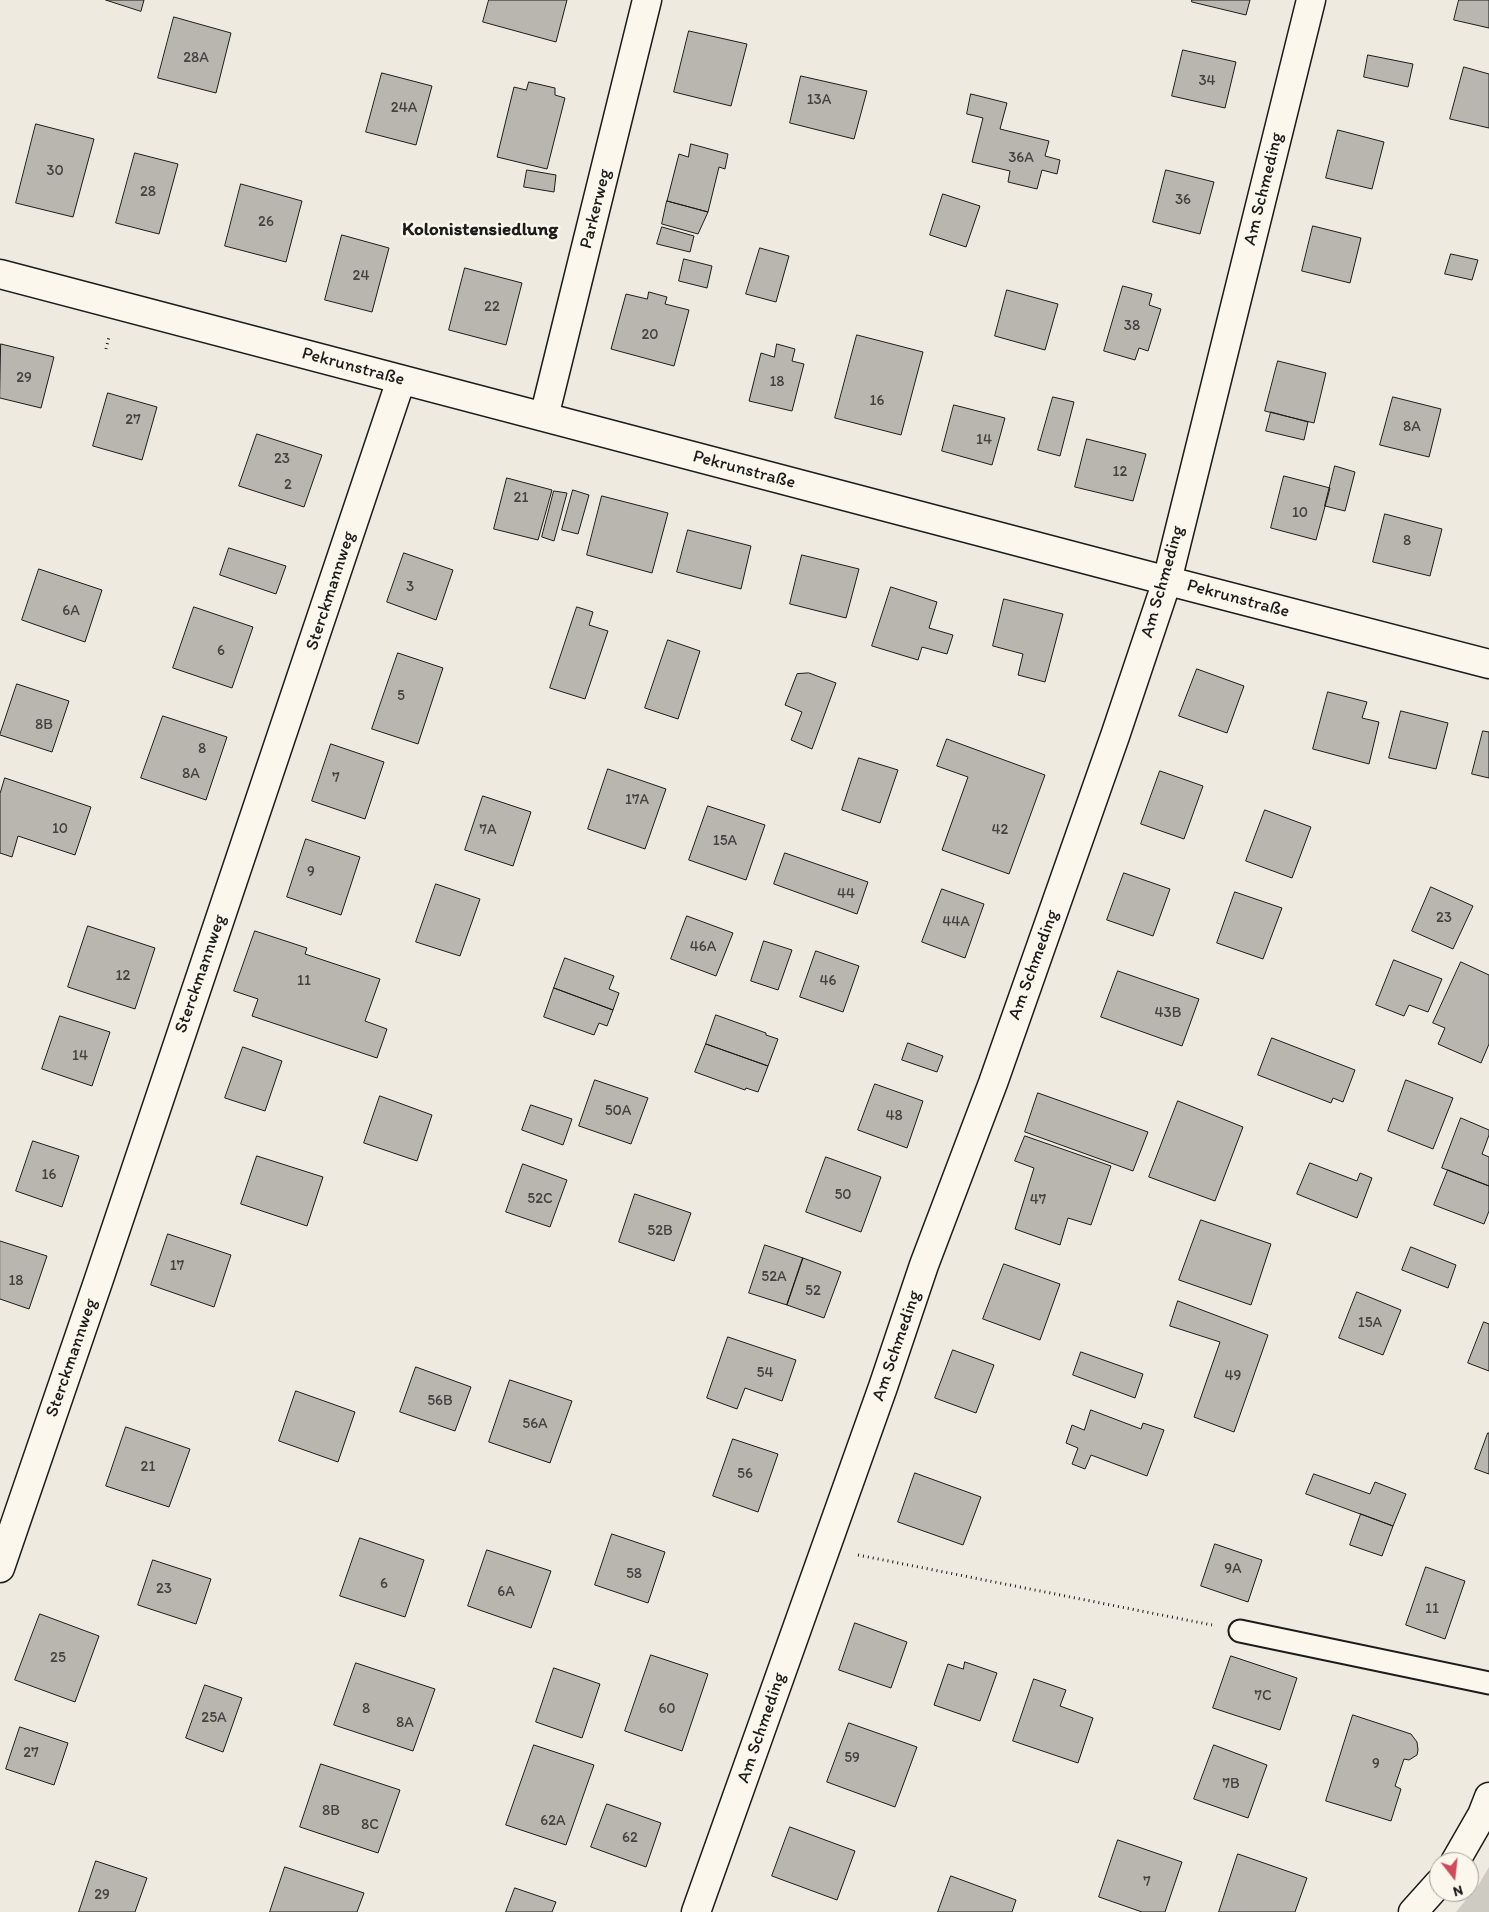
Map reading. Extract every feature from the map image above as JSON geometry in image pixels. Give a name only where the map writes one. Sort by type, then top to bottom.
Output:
[{"type":"street","name":"Parkerweg","points":[[544,418],[647,0]]},
{"type":"street","name":"Am Schmeding","points":[[696,1912],[883,1387],[924,1265],[993,1083],[1118,728],[1167,581],[1311,0]]},
{"type":"street","name":"Pekrunstraße","points":[[0,274],[1489,664]]},
{"type":"street","name":"Sterckmannweg","points":[[0,1568],[401,380]]},
{"type":"street","points":[[1462,1852],[1482,1816],[1489,1796]]},
{"type":"street","points":[[1413,1912],[1429,1894]]},
{"type":"lane","points":[[1240,1631],[1489,1683]]},
{"type":"path","points":[[106,349],[110,333]]},
{"type":"path","points":[[825,1548],[1240,1631]]},
{"type":"shaded area","points":[[1489,1867],[1489,1912],[1456,1912],[1464,1902],[1479,1902],[1479,1884]]},
{"type":"building","points":[[106,0],[144,0],[141,11]]},
{"type":"building","points":[[489,0],[567,0],[556,42],[483,22]]},
{"type":"building","points":[[1192,0],[1250,0],[1246,15],[1192,2]]},
{"type":"building","points":[[1459,0],[1489,0],[1489,28],[1454,20]]},
{"type":"building","points":[[174,17],[231,33],[216,93],[158,78]]},
{"type":"building","points":[[689,31],[747,44],[731,106],[674,92]]},
{"type":"building","points":[[1183,50],[1236,62],[1225,108],[1172,96]]},
{"type":"building","points":[[1368,55],[1413,64],[1408,87],[1364,77]]},
{"type":"building","points":[[1464,67],[1489,74],[1489,128],[1450,119]]},
{"type":"building","points":[[382,73],[432,86],[416,145],[366,132]]},
{"type":"building","points":[[801,76],[867,91],[854,139],[790,123]]},
{"type":"building","points":[[529,82],[555,88],[555,95],[565,98],[547,169],[497,157],[514,87],[526,90]]},
{"type":"building","points":[[971,94],[1007,103],[1000,129],[1049,141],[1045,156],[1060,160],[1057,174],[1042,170],[1037,189],[1008,182],[1010,171],[972,162],[983,118],[967,114]]},
{"type":"building","points":[[36,124],[94,139],[73,217],[16,203]]},
{"type":"building","points":[[1338,130],[1384,142],[1372,189],[1326,178]]},
{"type":"building","points":[[691,144],[728,154],[725,169],[719,167],[708,212],[667,201],[679,154],[688,157]]},
{"type":"building","points":[[135,153],[178,164],[159,234],[116,223]]},
{"type":"building","points":[[527,170],[556,175],[554,192],[524,187]]},
{"type":"building","points":[[1166,170],[1214,182],[1200,234],[1153,222]]},
{"type":"building","points":[[241,184],[302,201],[286,262],[225,246]]},
{"type":"building","points":[[943,194],[980,206],[966,247],[930,235]]},
{"type":"building","points":[[667,201],[708,212],[698,234],[662,224]]},
{"type":"building","points":[[1313,226],[1361,238],[1350,283],[1302,271]]},
{"type":"building","points":[[662,227],[694,236],[690,252],[657,244]]},
{"type":"building","points":[[342,235],[389,248],[372,312],[325,300]]},
{"type":"building","points":[[760,248],[789,256],[776,302],[746,294]]},
{"type":"building","points":[[1451,254],[1478,260],[1472,280],[1445,274]]},
{"type":"building","points":[[684,259],[712,266],[707,288],[679,281]]},
{"type":"building","points":[[465,268],[522,283],[506,345],[449,330]]},
{"type":"building","points":[[1123,286],[1152,294],[1149,305],[1161,309],[1148,351],[1139,348],[1135,360],[1104,351]]},
{"type":"building","points":[[1007,290],[1058,304],[1045,350],[995,336]]},
{"type":"building","points":[[649,292],[667,297],[665,304],[689,310],[674,366],[611,349],[626,294],[647,299]]},
{"type":"building","points":[[857,335],[923,352],[901,435],[835,418]]},
{"type":"building","points":[[1,344],[54,357],[41,408],[0,398]]},
{"type":"building","points":[[777,344],[795,349],[792,361],[804,364],[792,411],[749,401],[761,353],[774,357]]},
{"type":"building","points":[[1278,361],[1326,373],[1314,423],[1265,411]]},
{"type":"building","points":[[108,393],[157,407],[142,460],[93,446]]},
{"type":"building","points":[[1053,397],[1074,402],[1060,456],[1038,450]]},
{"type":"building","points":[[1393,397],[1441,409],[1429,457],[1380,445]]},
{"type":"building","points":[[954,405],[1005,418],[992,465],[942,451]]},
{"type":"building","points":[[1271,412],[1308,422],[1304,440],[1266,431]]},
{"type":"building","points":[[257,434],[322,455],[304,507],[239,486]]},
{"type":"building","points":[[1087,439],[1146,454],[1133,501],[1075,487]]},
{"type":"building","points":[[1335,466],[1355,472],[1345,511],[1325,506]]},
{"type":"building","points":[[1284,476],[1330,488],[1316,540],[1271,528]]},
{"type":"building","points":[[507,478],[552,490],[538,540],[494,529]]},
{"type":"building","points":[[573,490],[589,495],[578,534],[562,530]]},
{"type":"building","points":[[554,491],[567,493],[554,541],[542,537]]},
{"type":"building","points":[[602,496],[668,513],[652,573],[587,555]]},
{"type":"building","points":[[1385,514],[1442,529],[1430,576],[1373,562]]},
{"type":"building","points":[[688,530],[751,546],[741,589],[677,572]]},
{"type":"building","points":[[229,548],[286,566],[276,594],[220,575]]},
{"type":"building","points":[[404,553],[453,570],[436,620],[387,602]]},
{"type":"building","points":[[802,555],[859,569],[846,618],[790,604]]},
{"type":"building","points":[[39,569],[102,590],[85,642],[22,620]]},
{"type":"building","points":[[891,587],[937,602],[929,628],[953,635],[947,654],[922,647],[918,660],[872,646]]},
{"type":"building","points":[[1004,599],[1063,614],[1045,682],[1018,675],[1023,654],[993,646]]},
{"type":"building","points":[[194,607],[253,627],[232,688],[173,668]]},
{"type":"building","points":[[577,607],[593,612],[589,625],[608,631],[585,699],[550,688]]},
{"type":"building","points":[[668,640],[700,651],[678,719],[645,708]]},
{"type":"building","points":[[398,653],[443,668],[418,744],[372,729]]},
{"type":"building","points":[[1197,669],[1244,686],[1227,733],[1179,716]]},
{"type":"building","points":[[809,673],[836,683],[812,749],[791,740],[802,712],[785,705],[797,674]]},
{"type":"building","points":[[17,684],[69,701],[52,752],[0,735]]},
{"type":"building","points":[[1328,692],[1367,702],[1362,718],[1379,722],[1369,764],[1313,749]]},
{"type":"building","points":[[1401,711],[1448,723],[1436,769],[1389,758]]},
{"type":"building","points":[[163,716],[227,737],[206,800],[141,778]]},
{"type":"building","points":[[1483,731],[1489,732],[1489,778],[1472,774]]},
{"type":"building","points":[[947,739],[1045,775],[1009,874],[942,850],[968,777],[937,766]]},
{"type":"building","points":[[331,744],[384,762],[365,819],[312,801]]},
{"type":"building","points":[[859,758],[898,770],[880,823],[842,810]]},
{"type":"building","points":[[608,769],[666,789],[645,849],[588,829]]},
{"type":"building","points":[[1160,771],[1203,786],[1184,839],[1141,824]]},
{"type":"building","points":[[5,778],[91,807],[75,855],[18,836],[12,857],[0,853],[0,794]]},
{"type":"building","points":[[483,796],[531,812],[513,866],[465,850]]},
{"type":"building","points":[[708,806],[765,825],[746,880],[689,860]]},
{"type":"building","points":[[1265,810],[1311,827],[1292,878],[1246,861]]},
{"type":"building","points":[[306,839],[360,857],[341,915],[287,897]]},
{"type":"building","points":[[785,853],[868,882],[857,914],[774,884]]},
{"type":"building","points":[[1124,873],[1170,889],[1153,936],[1107,920]]},
{"type":"building","points":[[436,884],[480,899],[460,956],[416,942]]},
{"type":"building","points":[[1431,887],[1473,906],[1453,949],[1412,931]]},
{"type":"building","points":[[942,889],[984,904],[965,958],[922,942]]},
{"type":"building","points":[[1235,892],[1282,908],[1263,959],[1217,943]]},
{"type":"building","points":[[687,916],[733,933],[716,976],[671,959]]},
{"type":"building","points":[[88,926],[155,948],[135,1009],[68,987]]},
{"type":"building","points":[[255,931],[307,948],[305,954],[380,979],[365,1021],[387,1029],[377,1058],[252,1016],[258,999],[234,991]]},
{"type":"building","points":[[764,941],[792,950],[778,990],[751,981]]},
{"type":"building","points":[[816,951],[859,966],[843,1012],[800,997]]},
{"type":"building","points":[[565,958],[614,976],[609,989],[619,993],[613,1010],[554,988]]},
{"type":"building","points":[[1394,960],[1442,979],[1428,1012],[1409,1005],[1404,1016],[1376,1005]]},
{"type":"building","points":[[1461,962],[1489,975],[1489,1044],[1481,1063],[1438,1044],[1445,1028],[1433,1023]]},
{"type":"building","points":[[1118,971],[1199,999],[1182,1046],[1101,1017]]},
{"type":"building","points":[[554,988],[613,1010],[607,1026],[599,1023],[594,1035],[544,1017]]},
{"type":"building","points":[[716,1015],[778,1039],[768,1066],[706,1044]]},
{"type":"building","points":[[60,1016],[110,1032],[92,1086],[42,1069]]},
{"type":"building","points":[[1272,1038],[1355,1070],[1343,1102],[1333,1098],[1331,1103],[1258,1075]]},
{"type":"building","points":[[908,1043],[943,1056],[937,1072],[902,1060]]},
{"type":"building","points":[[706,1044],[768,1066],[758,1092],[746,1088],[745,1090],[695,1072]]},
{"type":"building","points":[[243,1047],[282,1061],[265,1111],[225,1098]]},
{"type":"building","points":[[595,1080],[648,1098],[631,1144],[579,1126]]},
{"type":"building","points":[[1406,1080],[1453,1098],[1433,1149],[1388,1131]]},
{"type":"building","points":[[875,1084],[923,1101],[907,1148],[858,1130]]},
{"type":"building","points":[[1038,1093],[1148,1132],[1133,1171],[1025,1132]]},
{"type":"building","points":[[380,1096],[432,1115],[417,1161],[364,1143]]},
{"type":"building","points":[[1178,1101],[1243,1127],[1215,1201],[1149,1177]]},
{"type":"building","points":[[531,1105],[572,1119],[563,1145],[522,1130]]},
{"type":"building","points":[[1461,1118],[1489,1130],[1482,1154],[1489,1157],[1489,1186],[1442,1168]]},
{"type":"building","points":[[1025,1136],[1111,1166],[1091,1225],[1068,1218],[1060,1245],[1015,1229],[1034,1168],[1015,1161]]},
{"type":"building","points":[[33,1141],[79,1156],[62,1207],[16,1191]]},
{"type":"building","points":[[257,1156],[323,1177],[307,1226],[241,1204]]},
{"type":"building","points":[[826,1157],[881,1177],[861,1232],[806,1212]]},
{"type":"building","points":[[1310,1163],[1357,1181],[1360,1173],[1372,1178],[1357,1218],[1297,1194]]},
{"type":"building","points":[[523,1164],[567,1180],[550,1227],[506,1212]]},
{"type":"building","points":[[1448,1170],[1489,1186],[1489,1211],[1484,1224],[1434,1205]]},
{"type":"building","points":[[635,1194],[691,1213],[674,1261],[619,1242]]},
{"type":"building","points":[[1201,1220],[1271,1244],[1251,1305],[1179,1280]]},
{"type":"building","points":[[168,1234],[231,1255],[214,1307],[151,1285]]},
{"type":"building","points":[[0,1241],[47,1256],[29,1309],[0,1299]]},
{"type":"building","points":[[765,1245],[803,1258],[787,1305],[749,1293]]},
{"type":"building","points":[[1411,1247],[1456,1265],[1448,1288],[1402,1270]]},
{"type":"building","points":[[803,1258],[841,1272],[824,1318],[787,1305]]},
{"type":"building","points":[[1004,1264],[1060,1284],[1040,1340],[983,1319]]},
{"type":"building","points":[[1357,1292],[1401,1310],[1383,1355],[1339,1338]]},
{"type":"building","points":[[1178,1301],[1268,1335],[1234,1432],[1194,1417],[1220,1342],[1170,1326]]},
{"type":"building","points":[[1484,1322],[1489,1324],[1489,1371],[1468,1363]]},
{"type":"building","points":[[728,1337],[796,1360],[782,1401],[745,1388],[737,1409],[707,1398]]},
{"type":"building","points":[[953,1350],[994,1365],[976,1413],[935,1398]]},
{"type":"building","points":[[1081,1352],[1143,1374],[1135,1398],[1073,1375]]},
{"type":"building","points":[[416,1367],[471,1387],[455,1431],[400,1412]]},
{"type":"building","points":[[510,1380],[572,1401],[550,1463],[489,1442]]},
{"type":"building","points":[[296,1391],[355,1412],[338,1462],[279,1441]]},
{"type":"building","points":[[1091,1410],[1141,1429],[1143,1423],[1164,1430],[1147,1476],[1091,1455],[1085,1469],[1072,1464],[1078,1448],[1066,1443],[1072,1425],[1084,1430]]},
{"type":"building","points":[[126,1427],[190,1449],[169,1507],[106,1486]]},
{"type":"building","points":[[1489,1433],[1489,1474],[1475,1469]]},
{"type":"building","points":[[733,1439],[778,1454],[758,1512],[713,1496]]},
{"type":"building","points":[[915,1473],[981,1497],[963,1545],[898,1522]]},
{"type":"building","points":[[1314,1474],[1370,1494],[1375,1482],[1406,1494],[1393,1526],[1306,1494]]},
{"type":"building","points":[[1361,1514],[1393,1526],[1382,1556],[1350,1545]]},
{"type":"building","points":[[612,1534],[665,1552],[648,1603],[595,1585]]},
{"type":"building","points":[[360,1538],[424,1560],[405,1617],[340,1596]]},
{"type":"building","points":[[1215,1544],[1262,1560],[1248,1602],[1201,1586]]},
{"type":"building","points":[[487,1550],[551,1571],[531,1628],[468,1606]]},
{"type":"building","points":[[153,1560],[211,1579],[196,1624],[138,1605]]},
{"type":"building","points":[[1426,1567],[1465,1581],[1445,1639],[1406,1625]]},
{"type":"building","points":[[40,1614],[99,1636],[75,1702],[15,1680]]},
{"type":"building","points":[[855,1623],[907,1642],[891,1688],[839,1670]]},
{"type":"building","points":[[651,1655],[708,1674],[682,1751],[625,1731]]},
{"type":"building","points":[[1231,1656],[1297,1678],[1280,1730],[1213,1708]]},
{"type":"building","points":[[965,1662],[997,1673],[980,1721],[934,1705],[948,1664],[963,1669]]},
{"type":"building","points":[[356,1663],[435,1689],[413,1751],[334,1725]]},
{"type":"building","points":[[554,1668],[600,1684],[582,1738],[536,1722]]},
{"type":"building","points":[[1034,1679],[1066,1690],[1060,1706],[1093,1718],[1078,1763],[1013,1741]]},
{"type":"building","points":[[205,1685],[242,1698],[223,1752],[186,1738]]},
{"type":"building","points":[[1353,1715],[1411,1734],[1417,1742],[1417,1755],[1409,1760],[1404,1759],[1395,1786],[1401,1789],[1391,1821],[1326,1801]]},
{"type":"building","points":[[849,1723],[917,1747],[895,1807],[827,1782]]},
{"type":"building","points":[[20,1727],[68,1743],[54,1785],[6,1769]]},
{"type":"building","points":[[534,1745],[594,1765],[566,1845],[506,1825]]},
{"type":"building","points":[[1214,1745],[1267,1765],[1248,1818],[1194,1799]]},
{"type":"building","points":[[321,1764],[400,1790],[378,1853],[300,1827]]},
{"type":"building","points":[[607,1804],[661,1823],[646,1867],[591,1847]]},
{"type":"building","points":[[790,1827],[855,1851],[837,1900],[772,1876]]},
{"type":"building","points":[[1118,1840],[1182,1862],[1165,1912],[1142,1912],[1099,1897]]},
{"type":"building","points":[[1238,1854],[1307,1878],[1295,1912],[1219,1912]]},
{"type":"building","points":[[96,1861],[147,1878],[135,1912],[79,1912]]},
{"type":"building","points":[[285,1867],[364,1893],[357,1912],[270,1912]]},
{"type":"building","points":[[951,1876],[1016,1900],[1012,1912],[938,1912]]},
{"type":"building","points":[[515,1888],[556,1902],[552,1912],[506,1912]]},
{"type":"district","name":"Kolonistensiedlung","points":[[480,230]]}]
